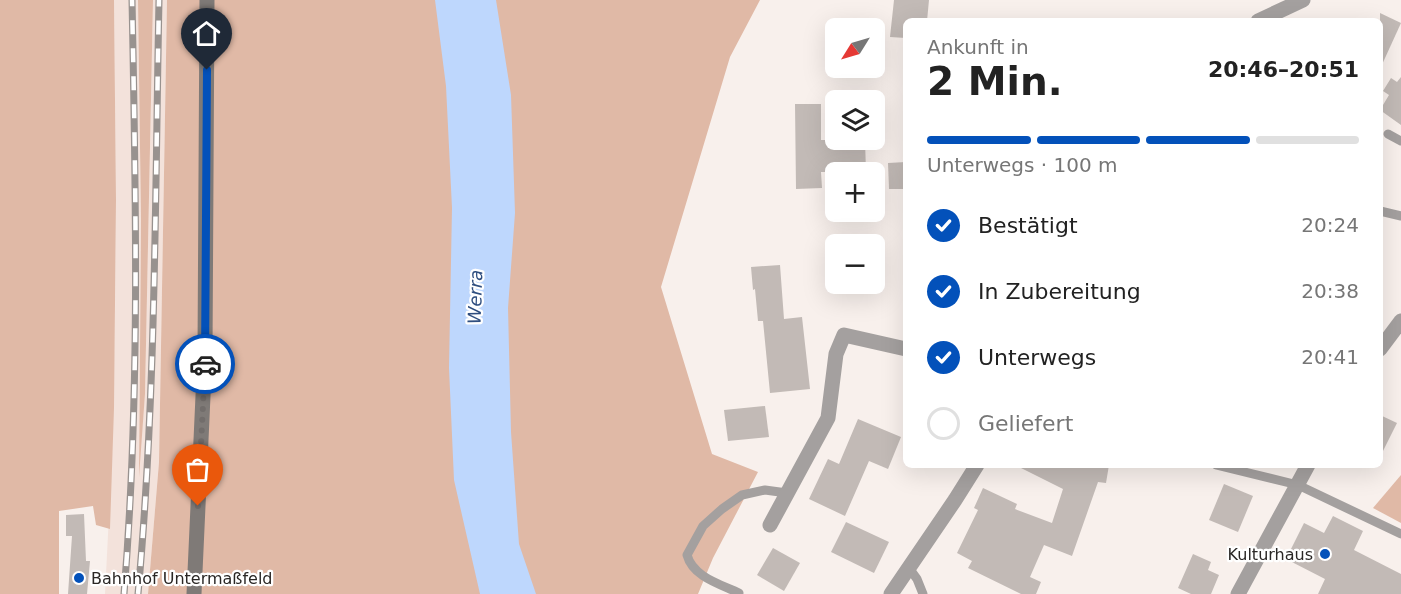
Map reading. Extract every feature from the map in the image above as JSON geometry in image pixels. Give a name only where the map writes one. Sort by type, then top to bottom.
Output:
[{"type":"main road","points":[[194,594],[205,352],[207,0]]},
{"type":"street","points":[[1264,18],[1303,0]]},
{"type":"street","points":[[1390,344],[1401,321]]},
{"type":"street","points":[[770,525],[828,418],[836,354],[844,335],[903,348]]},
{"type":"street","points":[[891,594],[975,468]]},
{"type":"street","points":[[1238,594],[1306,468]]},
{"type":"lane","points":[[1389,134],[1401,141]]},
{"type":"lane","points":[[1383,212],[1401,216]]},
{"type":"lane","points":[[1229,468],[1298,484],[1401,534]]},
{"type":"lane","points":[[739,593],[695,571],[687,555],[703,526],[742,495],[765,490],[787,493]]},
{"type":"lane","points":[[909,568],[917,579],[922,594]]},
{"type":"shaded area","points":[[0,0],[114,0],[116,200],[110,529],[96,525],[93,506],[59,511],[59,594],[0,594]]},
{"type":"shaded area","points":[[114,0],[138,0],[141,221],[139,466],[145,394],[153,0],[167,0],[159,462],[148,594],[105,594],[112,455],[115,315]]},
{"type":"shaded area","points":[[138,0],[153,0],[145,394],[139,477],[141,221]]},
{"type":"shaded area","points":[[167,0],[760,0],[730,57],[661,287],[712,454],[758,472],[713,558],[698,594],[148,594],[159,462]]},
{"type":"shaded area","points":[[1401,475],[1401,523],[1373,508]]},
{"type":"water","name":"Werra","points":[[435,0],[496,0],[511,95],[515,213],[508,308],[511,432],[519,544],[536,594],[480,594],[454,480],[449,368],[452,208],[446,86]]},
{"type":"building","points":[[894,0],[929,0],[927,18],[903,18],[903,38],[890,37]]},
{"type":"building","points":[[1380,13],[1401,23],[1383,62],[1383,18],[1380,18]]},
{"type":"building","points":[[1401,77],[1401,125],[1383,112],[1383,105],[1389,95],[1383,91],[1391,78],[1397,82]]},
{"type":"building","points":[[795,104],[821,104],[821,140],[825,140],[825,150],[865,150],[866,162],[825,162],[825,172],[821,172],[822,188],[796,189]]},
{"type":"building","points":[[903,162],[903,189],[889,189],[888,163]]},
{"type":"building","points":[[780,265],[784,319],[802,317],[810,389],[770,393],[763,321],[758,321],[751,267]]},
{"type":"building","points":[[765,406],[769,437],[728,441],[724,410]]},
{"type":"building","points":[[1383,416],[1397,423],[1383,451]]},
{"type":"building","points":[[858,419],[901,437],[888,469],[869,461],[845,516],[809,499],[828,459],[839,464]]},
{"type":"building","points":[[1021,468],[1108,468],[1106,483],[1098,482],[1072,556],[1044,545],[1030,577],[1041,582],[1036,594],[1021,594],[968,568],[972,561],[957,553],[978,510],[974,508],[983,488],[1017,504],[1015,509],[1052,523],[1063,489]]},
{"type":"building","points":[[1224,484],[1253,496],[1238,532],[1209,520]]},
{"type":"building","points":[[84,514],[86,561],[90,561],[87,594],[68,594],[72,536],[66,536],[66,515]]},
{"type":"building","name":"Kulturhaus","points":[[1333,516],[1363,531],[1354,550],[1401,574],[1401,594],[1318,594],[1325,579],[1286,559],[1304,523],[1324,533]]},
{"type":"building","points":[[846,522],[889,542],[874,573],[831,552]]},
{"type":"building","points":[[773,548],[800,563],[784,591],[757,575]]},
{"type":"building","points":[[1193,554],[1211,562],[1208,570],[1219,575],[1211,594],[1191,594],[1178,588]]},
{"type":"railway","points":[[124,594],[133,446],[136,297],[132,0]]},
{"type":"railway","points":[[138,594],[152,372],[159,0]]},
{"type":"way so far","points":[[198,506],[205,364]]},
{"type":"place","name":"Kulturhaus","points":[[1325,554]]},
{"type":"place","name":"Bahnhof Untermaßfeld","points":[[79,578]]},
{"type":"route","points":[[205,364],[207,70]]}]
